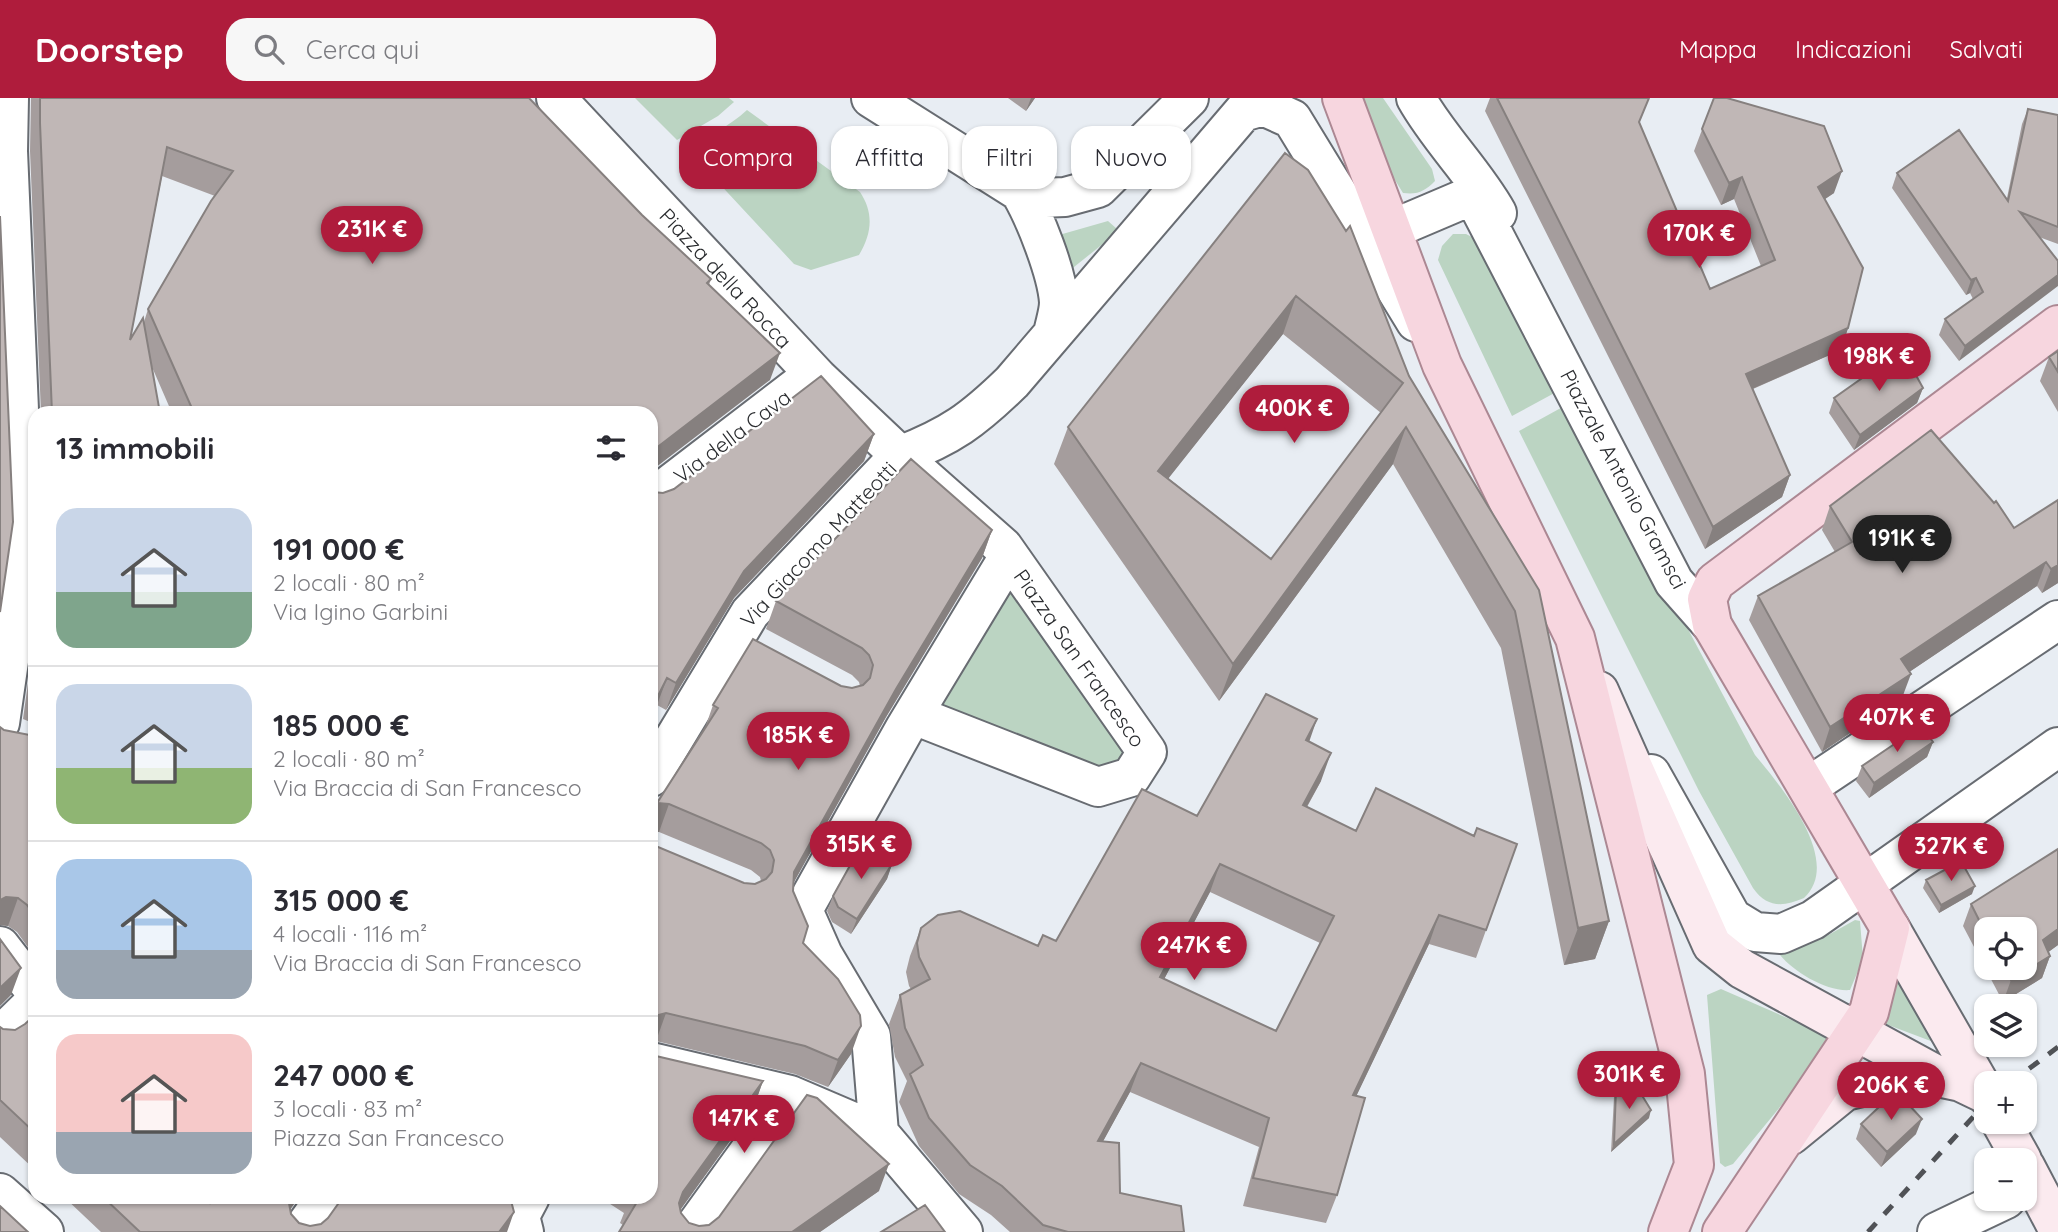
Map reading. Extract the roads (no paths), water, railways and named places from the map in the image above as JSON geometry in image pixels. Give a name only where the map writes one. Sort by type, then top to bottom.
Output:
[{"type":"main road","points":[[1342,98],[1442,365],[1575,638],[1712,945],[1742,969],[1942,1078]]},
{"type":"main road","points":[[1712,625],[1707,599],[1715,582],[2058,324]]},
{"type":"main road","name":"Piazzale Antonio Gramsci","points":[[1712,625],[1890,928]]},
{"type":"main road","points":[[1575,638],[1685,1074],[1694,1165],[1670,1229]]},
{"type":"main road","points":[[1722,1232],[1859,1031],[1869,1012],[1890,928]]},
{"type":"main road","points":[[1890,928],[1974,1073]]},
{"type":"main road","points":[[1785,1140],[1845,1091],[1899,1079],[1942,1078],[1974,1088]]},
{"type":"main road","points":[[2037,1194],[2058,1229]]},
{"type":"street","points":[[9,98],[8,151],[28,516]]},
{"type":"street","name":"Piazza della Rocca","points":[[556,98],[814,374],[899,456],[1003,547],[1009,556]]},
{"type":"street","points":[[871,98],[1020,192],[1039,198],[1065,197],[1098,188],[1189,98]]},
{"type":"street","name":"Piazzale Antonio Gramsci","points":[[1416,98],[1430,122],[1485,193],[1692,574],[1715,582]]},
{"type":"street","points":[[899,456],[931,444],[974,419],[1012,382],[1054,329],[1243,112],[1263,106],[1292,119],[1442,365]]},
{"type":"street","points":[[1020,192],[1031,209],[1056,284],[1059,304],[1054,329]]},
{"type":"street","name":"Piazzale Antonio Gramsci","points":[[1393,229],[1473,195],[1674,582],[1712,625]]},
{"type":"street","name":"Via della Cava","points":[[658,494],[814,374]]},
{"type":"street","name":"Via Giacomo Matteotti","points":[[658,765],[750,612],[899,456]]},
{"type":"street","points":[[879,1133],[871,1036],[823,955],[803,910],[908,724],[1009,556]]},
{"type":"street","name":"Piazza San Francesco","points":[[908,724],[1098,787],[1131,777],[1147,752],[1009,556]]},
{"type":"street","points":[[8,733],[28,568]]},
{"type":"street","points":[[1808,787],[2058,620]]},
{"type":"street","points":[[734,636],[771,656]]},
{"type":"street","points":[[1575,638],[1732,918],[1755,932],[1781,934],[1813,920],[1866,886],[2058,747]]},
{"type":"street","points":[[1813,920],[1831,891],[1832,829]]},
{"type":"street","points":[[0,946],[28,982]]},
{"type":"street","points":[[0,1036],[28,1009]]},
{"type":"street","points":[[658,1064],[790,1095],[879,1133],[963,1232]]},
{"type":"street","points":[[691,1232],[790,1095]]},
{"type":"street","points":[[0,1192],[44,1232]]},
{"type":"street","points":[[301,1232],[321,1204]]},
{"type":"street","points":[[1937,1232],[1974,1211]]},
{"type":"railway","points":[[2026,1071],[2058,1047]]},
{"type":"railway","points":[[1868,1232],[1974,1116]]}]
